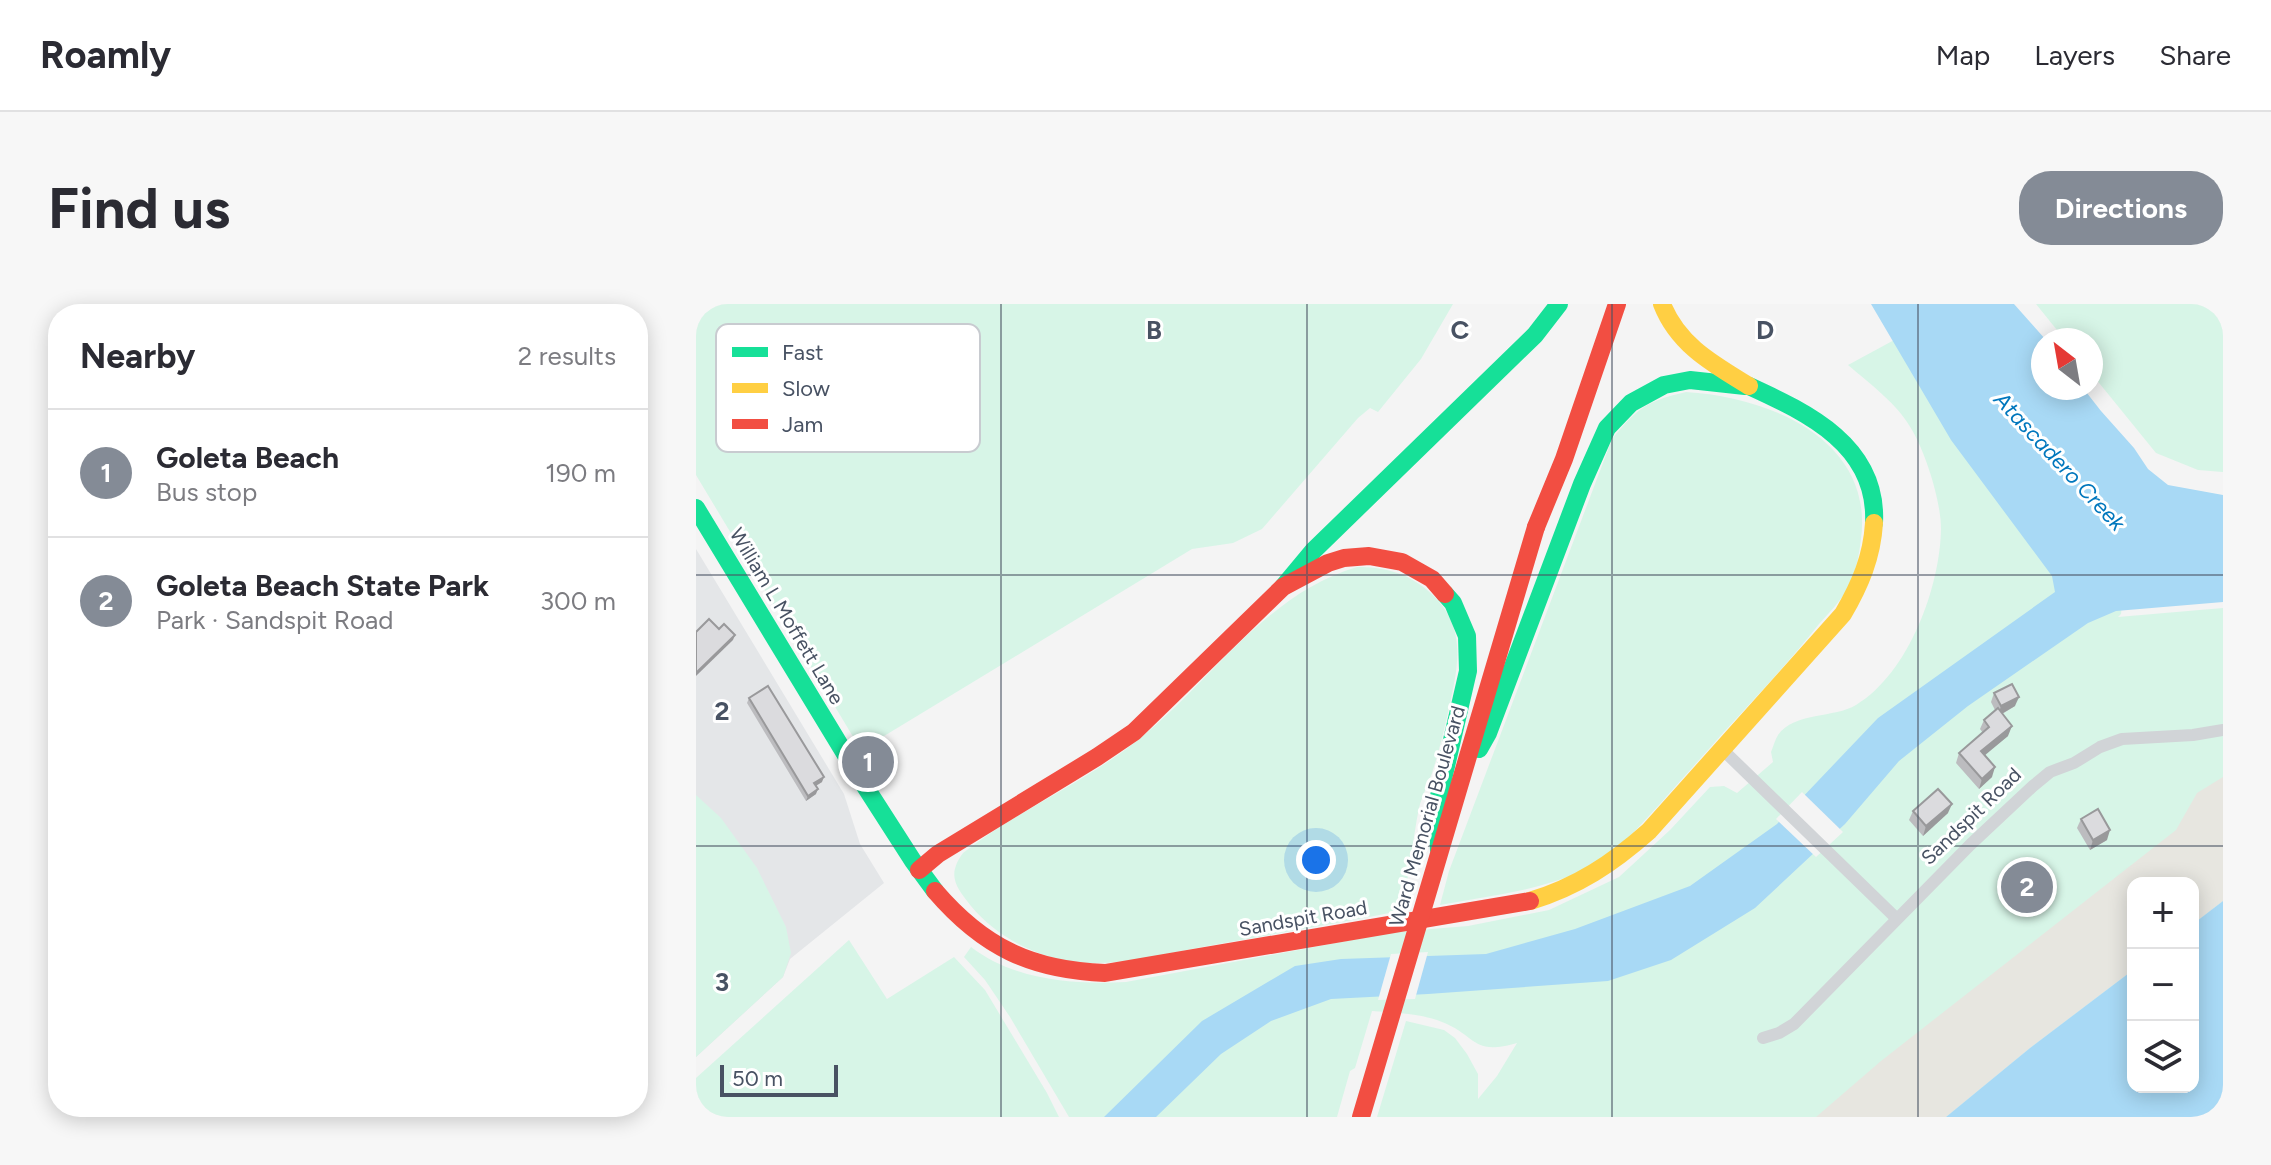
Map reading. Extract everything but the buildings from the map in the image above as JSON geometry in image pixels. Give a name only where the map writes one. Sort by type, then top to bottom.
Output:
[{"type":"main road","points":[[919,870],[938,854],[1124,739],[1155,712],[1283,587],[1313,551],[1535,335],[1559,304]]},
{"type":"main road","name":"Ward Memorial Boulevard","points":[[1361,1117],[1536,527],[1551,462],[1600,304]]},
{"type":"main road","name":"Ward Memorial Boulevard","points":[[1536,527],[1564,459],[1617,304]]},
{"type":"main road","points":[[1662,304],[1672,328],[1684,342],[1749,386]]},
{"type":"main road","points":[[1462,776],[1488,733],[1582,484],[1607,428],[1631,403],[1664,385],[1690,380],[1749,386]]},
{"type":"main road","name":"Sandspit Road","points":[[919,870],[938,897],[966,925],[1012,955],[1074,972],[1105,973],[1530,901],[1559,893],[1597,874],[1649,831],[1843,614],[1861,585],[1870,560],[1875,535],[1872,499],[1867,483],[1846,446],[1812,417],[1749,386]]},
{"type":"main road","name":"William L Moffett Lane","points":[[696,508],[867,791],[919,870]]},
{"type":"main road","points":[[1283,587],[1328,563],[1369,556],[1391,559],[1415,568],[1439,586],[1453,603],[1467,636],[1469,659],[1466,684],[1437,805],[1439,850]]},
{"type":"street","name":"Sandspit Road","points":[[1763,1038],[1794,1024],[1896,918],[2050,772],[2122,739],[2223,730]]},
{"type":"street","points":[[1723,750],[1896,918]]},
{"type":"shaded area","points":[[696,549],[844,794],[860,844],[884,883],[790,959],[783,977],[696,1057]]},
{"type":"green space","points":[[696,304],[1453,304],[1421,359],[1378,412],[1370,408],[1358,418],[1262,529],[1233,543],[1192,549],[861,750],[696,475]]},
{"type":"green space","points":[[2036,304],[2223,304],[2223,472],[2198,470],[2156,453],[2103,388],[2103,328],[2055,328]]},
{"type":"green space","points":[[1933,319],[2126,562],[2121,614],[2118,617],[2223,608],[2223,901],[2199,919],[2199,877],[2127,877],[2127,975],[1946,1117],[1377,1117],[1406,1021],[1444,1030],[1455,1038],[1478,1074],[1478,1099],[1497,1076],[1517,1043],[1483,1046],[1454,1027],[1434,1019],[1372,1011],[1337,1117],[1069,1117],[1010,1017],[985,980],[964,957],[971,947],[1006,967],[1045,978],[1126,982],[1395,932],[1468,926],[1549,910],[1619,877],[1670,830],[1710,787],[1724,786],[1737,793],[1773,762],[1771,752],[1778,735],[1785,728],[1794,722],[1847,709],[1875,691],[1892,672],[1918,627],[1935,576],[1941,529],[1932,478],[1912,430],[1891,403],[1848,365]]},
{"type":"green space","points":[[1686,392],[1750,403],[1781,414],[1810,430],[1833,450],[1851,475],[1861,504],[1860,546],[1849,585],[1837,604],[1772,679],[1641,825],[1607,856],[1548,884],[1440,905],[1449,871],[1612,439],[1644,407]]},
{"type":"green space","points":[[1357,567],[1393,572],[1410,578],[1426,589],[1449,616],[1457,644],[1456,675],[1449,708],[1435,765],[1419,808],[1400,911],[1146,958],[1088,963],[1055,958],[1024,946],[995,929],[971,906],[954,874],[963,853],[1006,823],[1096,770],[1138,740],[1240,642],[1294,597],[1324,580]]},
{"type":"green space","points":[[696,795],[721,818],[757,868],[786,927],[791,953],[783,977],[696,1057]]},
{"type":"green space","points":[[849,940],[887,999],[954,957],[985,990],[1059,1117],[696,1117],[696,1078]]},
{"type":"sand","points":[[2223,777],[2223,901],[2199,919],[2199,877],[2127,877],[2127,975],[1946,1117],[1816,1117],[1881,1061],[2176,830],[2197,793]]},
{"type":"water","name":"Atascadero Creek","points":[[1871,304],[2014,304],[2035,328],[2031,328],[2031,400],[2092,400],[2148,469],[2168,485],[2223,495],[2223,602],[2116,611],[2088,623],[1968,706],[1899,761],[1845,824],[1755,908],[1671,960],[1608,981],[1331,999],[1271,1021],[1221,1054],[1156,1117],[1104,1117],[1202,1021],[1295,966],[1341,959],[1486,954],[1575,929],[1690,886],[1777,824],[1878,718],[2055,592],[2052,576],[1951,440]]},
{"type":"water","points":[[2223,901],[2223,1117],[1946,1117],[2127,975],[2127,1093],[2199,1093],[2199,919]]},
{"type":"pier","points":[[1802,792],[1843,832],[1816,857],[1776,819]]},
{"type":"pier","points":[[1428,952],[1415,999],[1378,1000],[1391,954]]},
{"type":"traffic: fast","points":[[1283,587],[1313,551],[1535,335],[1559,304]]},
{"type":"traffic: fast","points":[[1479,749],[1488,733],[1582,484],[1607,428],[1631,403],[1664,385],[1690,380],[1745,386]]},
{"type":"traffic: fast","points":[[1749,386],[1816,421],[1852,453],[1864,473],[1872,496],[1874,523]]},
{"type":"traffic: fast","points":[[696,508],[861,780],[935,891]]},
{"type":"traffic: fast","points":[[1439,850],[1437,805],[1468,671],[1467,636],[1453,603],[1445,594]]},
{"type":"traffic: slow","points":[[1662,304],[1687,342],[1749,386]]},
{"type":"traffic: slow","points":[[1530,901],[1594,873],[1649,831],[1843,614],[1864,570],[1874,523]]},
{"type":"traffic: jam","points":[[1536,527],[1564,459],[1617,304]]},
{"type":"traffic: jam","points":[[1361,1117],[1536,527]]},
{"type":"traffic: jam","points":[[919,870],[938,854],[1134,732],[1283,587],[1328,563],[1369,556],[1402,562],[1432,579],[1445,594]]},
{"type":"traffic: jam","points":[[935,891],[971,927],[1010,952],[1054,967],[1105,973],[1530,901]]},
{"type":"place","name":"Goleta Beach","points":[[868,762]]},
{"type":"place","name":"Goleta Beach State Park","points":[[2027,887]]}]
